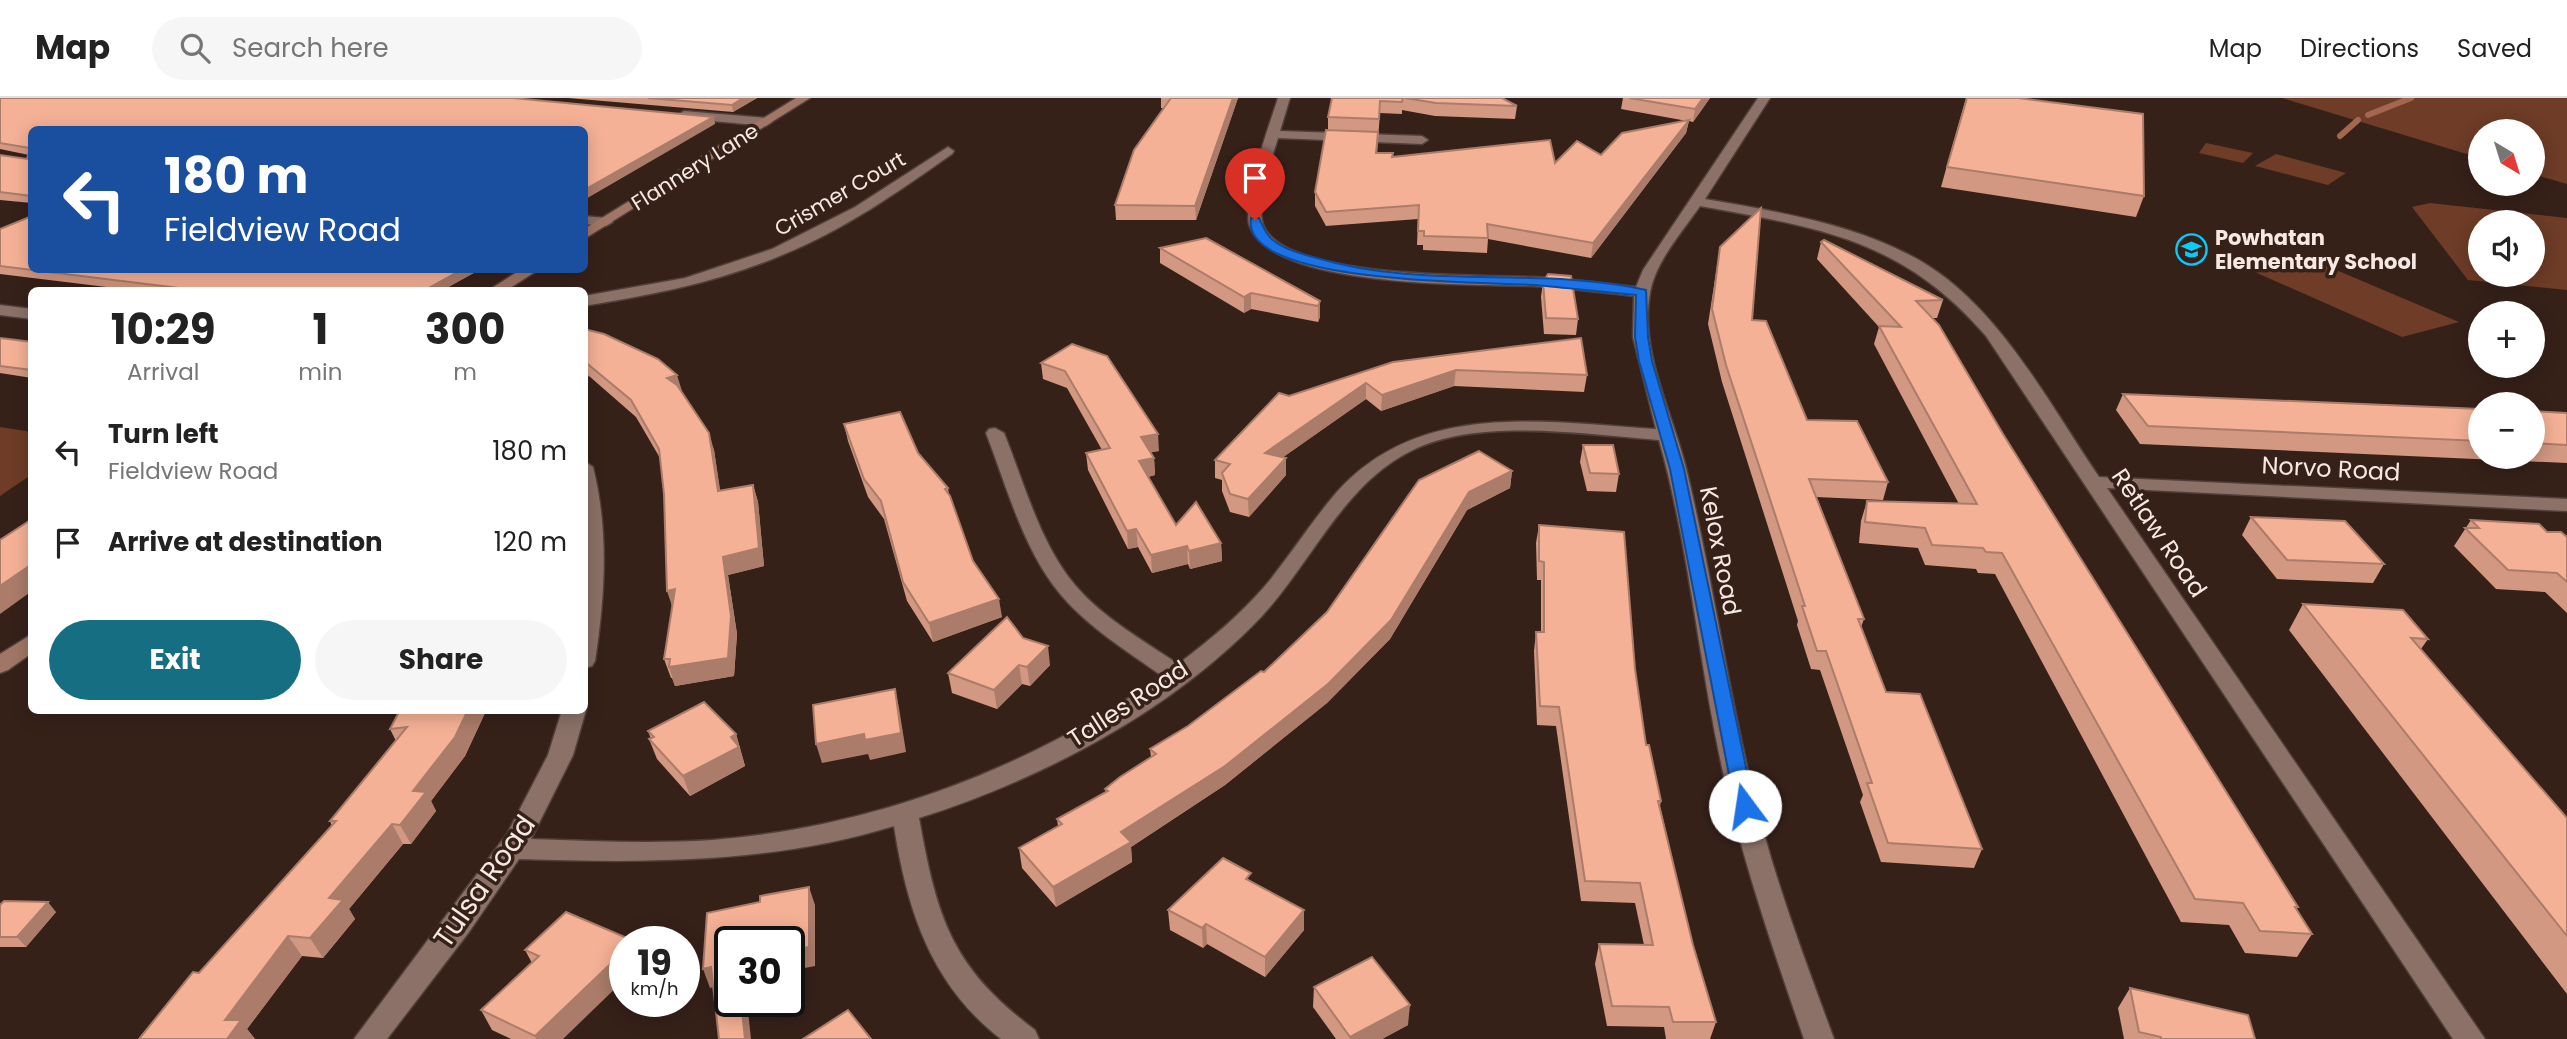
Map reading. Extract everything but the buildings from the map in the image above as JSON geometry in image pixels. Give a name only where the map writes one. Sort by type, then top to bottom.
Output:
[{"type":"street","name":"Flannery Lane","points":[[588,233],[804,98]]},
{"type":"street","points":[[1284,98],[1254,208],[1258,230],[1269,242],[1289,254],[1344,270],[1382,275],[1535,282],[1642,292]]},
{"type":"street","name":"Kelox Road","points":[[1764,98],[1666,243],[1642,292],[1641,337],[1702,584],[1738,783],[1776,919],[1819,1039]]},
{"type":"street","points":[[672,114],[766,122]]},
{"type":"street","points":[[1275,134],[1422,140]]},
{"type":"street","name":"Crismer Court","points":[[588,300],[696,281],[788,250],[893,191],[948,151]]},
{"type":"street","name":"Retlaw Road","points":[[1695,201],[1769,215],[1845,235],[1914,265],[1945,285],[1992,333],[2470,1039]]},
{"type":"street","points":[[588,220],[606,222]]},
{"type":"street","points":[[502,287],[525,273]]},
{"type":"street","points":[[0,310],[28,314]]},
{"type":"street","name":"Talles Road","points":[[513,849],[651,852],[737,848],[810,838],[905,815],[990,783],[1056,751],[1113,719],[1221,642],[1255,610],[1287,574],[1356,482],[1378,462],[1410,444],[1453,432],[1493,429],[1666,435]]},
{"type":"street","points":[[995,433],[1050,562],[1066,588],[1093,613],[1176,674]]},
{"type":"street","points":[[588,481],[594,534],[588,638]]},
{"type":"street","name":"Norvo Road","points":[[2093,482],[2567,505]]},
{"type":"street","points":[[0,665],[28,644]]},
{"type":"street","name":"Tulsa Road","points":[[369,1039],[513,849],[547,786],[573,714]]},
{"type":"street","points":[[905,815],[916,880],[934,937],[960,984],[1000,1023],[1024,1039]]},
{"type":"shaded area","points":[[2282,98],[2567,98],[2567,184],[2545,178],[2545,119],[2468,119],[2468,154]]},
{"type":"shaded area","points":[[2206,143],[2253,153],[2243,163],[2199,153]]},
{"type":"shaded area","points":[[2276,154],[2346,173],[2328,185],[2255,166]]},
{"type":"shaded area","points":[[2430,203],[2494,210],[2468,210],[2468,280],[2412,207]]},
{"type":"shaded area","points":[[2545,216],[2567,218],[2567,290],[2537,287],[2545,287]]},
{"type":"shaded area","points":[[2296,253],[2459,322],[2402,337],[2241,266]]},
{"type":"shaded area","points":[[0,427],[28,431],[28,477],[0,496]]},
{"type":"waterway","points":[[2368,115],[2411,98]]},
{"type":"waterway","points":[[2340,136],[2358,120]]},
{"type":"place","name":"Powhatan Elementary School","points":[[2192,250]]},
{"type":"route","points":[[1255,220],[1258,230],[1269,242],[1289,254],[1344,270],[1382,275],[1579,285],[1642,292],[1641,337],[1677,469],[1702,584],[1738,783],[1745,806]]}]
